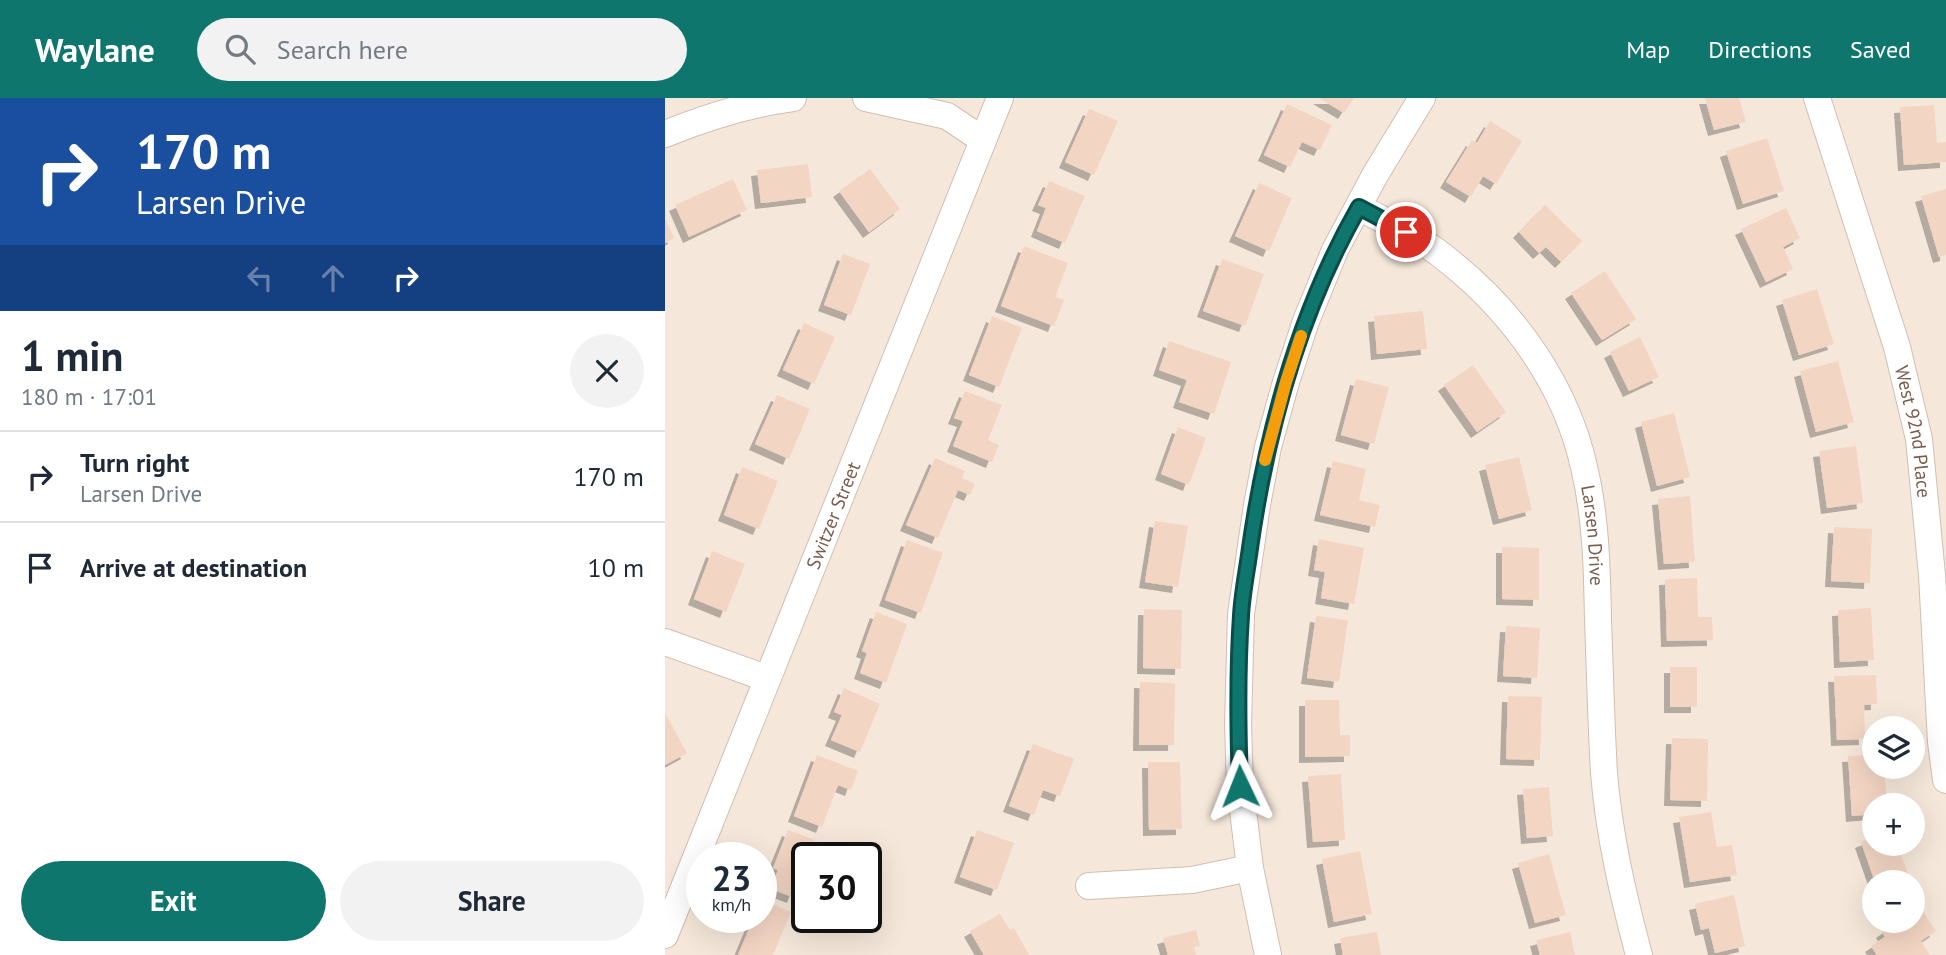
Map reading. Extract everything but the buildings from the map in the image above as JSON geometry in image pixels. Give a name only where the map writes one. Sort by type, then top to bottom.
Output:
[{"type":"street","points":[[665,134],[711,116],[764,102],[793,98]]},
{"type":"street","points":[[866,98],[947,116],[983,141]]},
{"type":"street","name":"Switzer Street","points":[[665,935],[1000,98]]},
{"type":"street","points":[[1268,955],[1250,868],[1240,786],[1238,725],[1241,614],[1257,505],[1268,447],[1306,321],[1335,250],[1375,174],[1422,98]]},
{"type":"street","name":"West 92nd Place","points":[[1817,98],[1897,347],[1919,439],[1946,780]]},
{"type":"street","name":"Larsen Drive","points":[[1359,207],[1406,232],[1450,261],[1485,293],[1518,328],[1541,363],[1567,416],[1584,464],[1591,504],[1596,554],[1605,777],[1614,848],[1639,955]]},
{"type":"street","points":[[665,642],[766,678]]},
{"type":"street","points":[[1089,886],[1192,880],[1250,868]]},
{"type":"shaded area","points":[[665,98],[1946,98],[1946,955],[665,955]]},
{"type":"slow traffic","points":[[1265,460],[1301,336]]},
{"type":"route","points":[[1240,786],[1238,725],[1241,614],[1268,447],[1286,382],[1306,321],[1335,250],[1359,207],[1406,232]]}]
